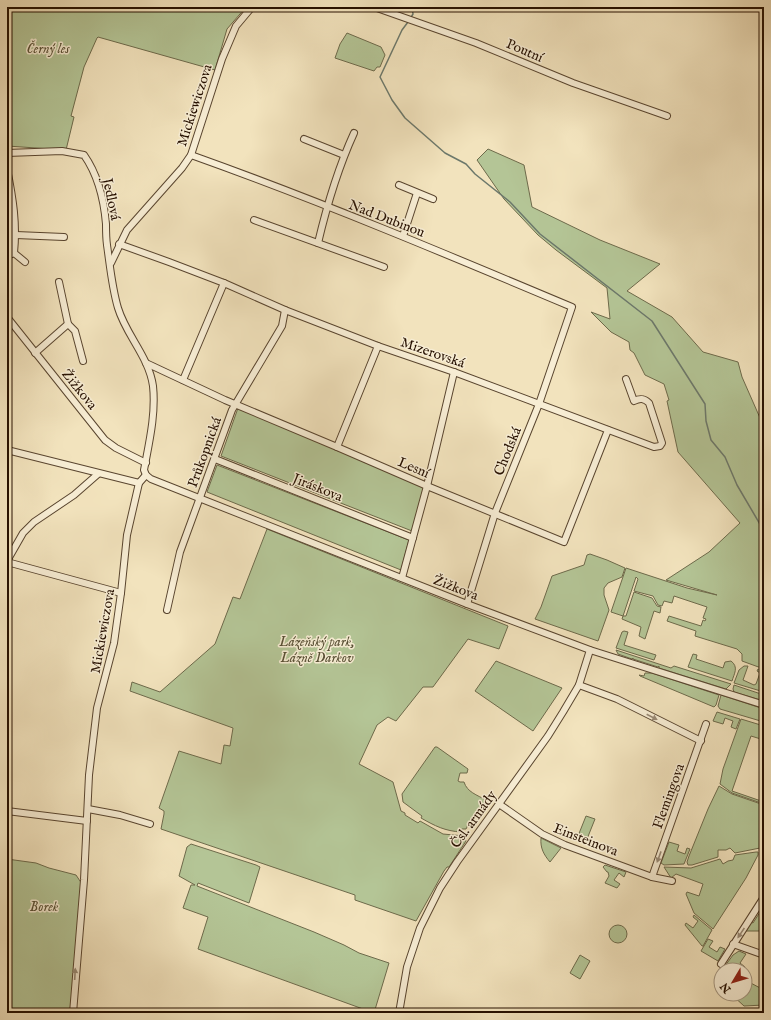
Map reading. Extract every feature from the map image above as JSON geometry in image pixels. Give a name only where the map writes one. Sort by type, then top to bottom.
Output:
[{"type":"street","name":"Mickiewiczova","points":[[110,265],[127,230],[182,168],[191,155],[222,59],[240,20],[252,7]]},
{"type":"street","name":"Poutní","points":[[374,7],[476,43],[573,83],[667,116]]},
{"type":"street","points":[[318,243],[327,207],[344,155],[354,133]]},
{"type":"street","points":[[304,139],[344,155]]},
{"type":"street","name":"Jedlová","points":[[7,154],[62,151],[84,155],[99,185],[104,206],[106,244],[109,256]]},
{"type":"street","name":"Nad Dubinou","points":[[191,155],[402,236],[572,307]]},
{"type":"street","points":[[7,169],[14,202],[16,235],[14,253]]},
{"type":"street","points":[[399,185],[433,199]]},
{"type":"street","points":[[402,236],[417,193]]},
{"type":"street","points":[[254,220],[384,267]]},
{"type":"street","points":[[16,235],[64,237]]},
{"type":"street","name":"Mizerovská","points":[[119,244],[224,284],[285,310],[378,346],[454,372],[608,430],[654,446],[660,446],[662,443],[649,403],[645,399],[640,398],[634,401],[626,379]]},
{"type":"street","points":[[7,256],[14,253]]},
{"type":"street","points":[[14,253],[25,262]]},
{"type":"street","name":"Mickiewiczova","points":[[109,256],[112,285],[118,309],[146,363],[153,384],[154,406],[144,470],[146,475]]},
{"type":"street","points":[[59,282],[68,324],[75,330],[83,361]]},
{"type":"street","points":[[183,380],[224,284]]},
{"type":"street","name":"Chodská","points":[[467,604],[495,513],[539,404],[572,307]]},
{"type":"street","name":"Průkopnická","points":[[167,610],[180,552],[235,404],[282,326],[285,310]]},
{"type":"street","name":"Žižkova","points":[[7,317],[105,440],[116,448],[146,463]]},
{"type":"street","points":[[36,353],[68,324]]},
{"type":"street","points":[[337,446],[378,346]]},
{"type":"street","name":"Lesní","points":[[146,363],[225,400],[337,446],[427,486],[564,542],[608,430]]},
{"type":"street","points":[[402,578],[427,486],[454,372]]},
{"type":"street","points":[[7,450],[138,483],[146,475]]},
{"type":"street","name":"Jiráskova","points":[[215,459],[413,538]]},
{"type":"street","points":[[98,474],[74,495],[34,522],[23,533],[7,562],[121,593]]},
{"type":"street","name":"Žižkova","points":[[146,475],[151,480],[467,604],[590,650],[764,705]]},
{"type":"street","name":"Mickiewiczova","points":[[73,1013],[84,880],[89,775],[98,708],[114,643],[127,535],[138,483]]},
{"type":"street","name":"Čsl. armády","points":[[399,1013],[407,967],[421,927],[440,888],[457,862],[548,736],[579,685],[590,650]]},
{"type":"street","points":[[579,685],[617,699],[701,741]]},
{"type":"street","name":"Flemingova","points":[[652,876],[706,724]]},
{"type":"street","name":"Einsteinova","points":[[499,804],[538,832],[565,846],[652,876],[672,881]]},
{"type":"street","points":[[88,809],[120,815],[150,824]]},
{"type":"street","points":[[7,810],[87,821]]},
{"type":"street","points":[[722,962],[764,897]]},
{"type":"street","points":[[733,944],[764,955]]},
{"type":"green space","name":"Černý les","points":[[7,7],[246,7],[227,29],[215,70],[98,37],[84,67],[71,116],[74,117],[66,150],[7,146]]},
{"type":"green space","points":[[347,33],[381,47],[385,55],[380,67],[377,67],[374,71],[335,58],[340,44]]},
{"type":"green space","points":[[488,149],[524,165],[532,207],[600,240],[660,264],[627,291],[672,317],[703,352],[738,362],[742,377],[764,427],[764,669],[742,661],[742,654],[737,649],[695,636],[696,631],[667,621],[669,616],[701,626],[703,620],[705,621],[706,619],[703,618],[707,607],[674,596],[672,603],[664,601],[662,606],[658,605],[653,596],[634,591],[638,579],[636,577],[623,616],[611,612],[626,568],[687,588],[717,595],[666,580],[709,552],[740,523],[678,452],[667,401],[669,400],[664,384],[645,375],[634,353],[630,350],[629,342],[611,332],[591,312],[610,319],[607,288],[538,235],[504,199],[477,160]]},
{"type":"green space","points":[[238,408],[421,485],[424,488],[412,531],[221,456]]},
{"type":"green space","points":[[217,465],[409,540],[401,570],[207,492]]},
{"type":"green space","name":"Lázeňský park, Lázně Darkov","points":[[267,529],[508,626],[499,649],[468,639],[433,687],[423,687],[396,721],[388,717],[377,725],[359,764],[393,782],[401,811],[405,813],[405,815],[418,823],[420,821],[443,834],[464,836],[466,841],[449,867],[447,867],[444,871],[416,921],[355,900],[355,895],[161,829],[164,811],[159,808],[179,751],[221,764],[224,745],[230,746],[233,728],[130,691],[132,682],[160,692],[215,644],[233,597],[240,599]]},
{"type":"green space","points":[[590,554],[625,568],[622,577],[608,583],[604,588],[604,595],[609,610],[598,641],[535,619],[552,576],[584,565],[587,555]]},
{"type":"green space","points":[[634,592],[652,598],[657,606],[661,607],[660,613],[654,611],[645,639],[639,636],[641,627],[622,619],[623,616],[626,616]]},
{"type":"green space","points":[[622,632],[628,632],[624,645],[656,655],[654,660],[616,648]]},
{"type":"green space","points":[[616,650],[671,668],[674,666],[731,684],[726,689],[659,668],[659,666],[658,667],[633,658],[632,659],[618,654]]},
{"type":"green space","points":[[693,654],[697,655],[696,659],[723,668],[725,662],[731,661],[735,666],[735,673],[732,681],[688,667]]},
{"type":"green space","points":[[496,661],[562,688],[533,731],[475,691]]},
{"type":"green space","points":[[744,666],[748,666],[743,680],[754,685],[756,684],[760,673],[757,671],[758,669],[764,671],[764,692],[734,683],[739,670]]},
{"type":"green space","points":[[645,673],[652,673],[719,695],[716,705],[714,707],[639,675],[644,676]]},
{"type":"green space","points":[[734,685],[764,695],[764,701],[734,692]]},
{"type":"green space","points":[[721,695],[764,709],[764,722],[720,709],[718,706]]},
{"type":"green space","points":[[717,712],[740,719],[736,729],[731,727],[733,721],[725,718],[723,724],[713,721]]},
{"type":"green space","points":[[741,719],[764,726],[764,740],[751,736],[732,791],[764,802],[764,804],[732,793],[720,784],[723,769]]},
{"type":"green space","points":[[435,747],[468,769],[467,773],[460,773],[458,781],[464,782],[470,791],[486,800],[466,829],[462,829],[461,832],[440,828],[421,818],[422,816],[403,802],[402,794]]},
{"type":"green space","points":[[719,786],[732,794],[764,805],[764,844],[760,848],[735,853],[730,848],[726,850],[718,850],[718,857],[688,865],[687,862],[689,856]]},
{"type":"green space","points":[[586,816],[595,819],[587,839],[578,836]]},
{"type":"green space","points":[[541,838],[561,848],[550,862],[543,851]]},
{"type":"green space","points":[[669,842],[679,845],[677,851],[685,854],[687,848],[690,849],[684,864],[664,865],[661,863]]},
{"type":"green space","points":[[191,844],[260,867],[249,903],[198,883],[197,886],[314,932],[359,953],[389,963],[374,1013],[198,949],[208,917],[183,908],[191,885],[195,885],[179,876],[187,847]]},
{"type":"green space","points":[[758,852],[758,855],[746,878],[713,929],[694,913],[686,894],[687,892],[699,896],[703,884],[676,874],[671,878],[664,867],[691,868],[720,859],[723,864],[733,860],[735,855]]},
{"type":"green space","name":"Borek","points":[[7,859],[36,863],[76,875],[82,884],[70,1013],[7,1013]]},
{"type":"green space","points":[[605,865],[626,872],[624,877],[619,873],[614,880],[620,884],[617,888],[605,883],[609,876],[608,872],[603,867]]},
{"type":"green space","points":[[764,906],[764,931],[745,931],[751,922],[753,923]]},
{"type":"green space","points":[[694,915],[712,930],[703,946],[685,925],[686,923],[693,928],[698,921],[693,917]]},
{"type":"green space","points":[[618,925],[624,928],[627,934],[624,940],[618,943],[612,940],[609,934],[612,928]]},
{"type":"green space","points":[[708,939],[713,941],[709,947],[717,952],[720,947],[725,949],[718,961],[701,951]]},
{"type":"green space","points":[[739,951],[746,954],[741,962],[728,962],[733,955]]},
{"type":"green space","points":[[580,955],[590,961],[580,979],[570,973]]},
{"type":"green space","points":[[753,984],[764,990],[764,1005],[744,1006],[740,1002],[753,1002]]},
{"type":"waterway","points":[[410,19],[413,14],[412,7]]},
{"type":"waterway","points":[[408,22],[402,30],[380,77],[392,100],[405,118],[445,153],[466,164],[475,174],[510,202],[540,234],[652,321],[705,404],[706,421],[711,440],[725,457],[737,485],[764,531]]}]
